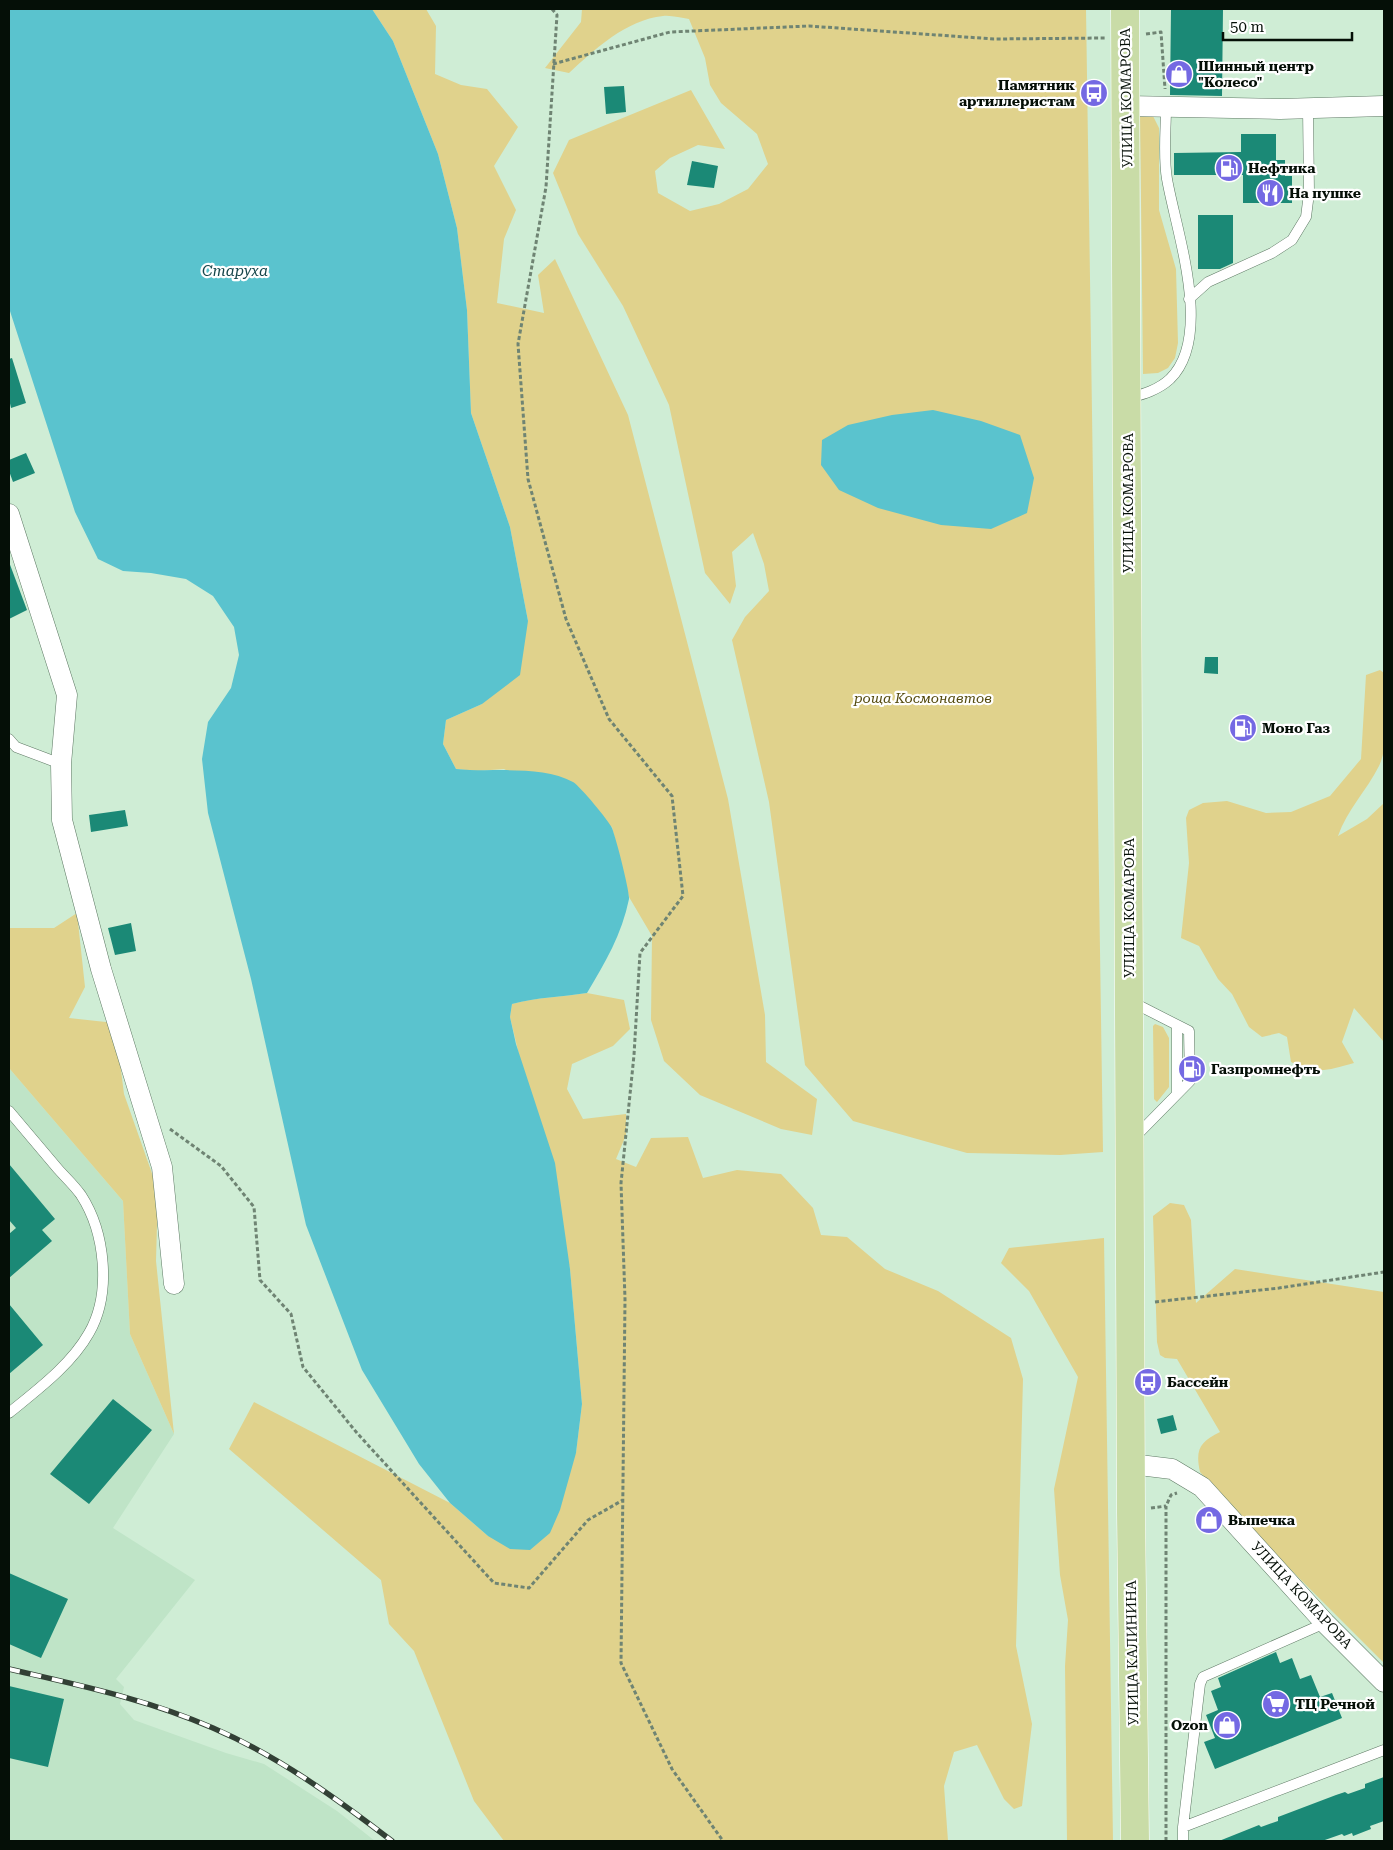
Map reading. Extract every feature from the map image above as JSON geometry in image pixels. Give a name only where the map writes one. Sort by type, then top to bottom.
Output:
[{"type":"main road","name":"УЛИЦА КОМАРОВА","points":[[1125,9],[1127,106],[1130,1464]]},
{"type":"main road","name":"УЛИЦА КАЛИНИНА","points":[[1130,1464],[1135,1841]]},
{"type":"street","points":[[1127,106],[1308,108],[1384,106]]},
{"type":"street","points":[[9,514],[66,696],[61,764],[62,820],[101,968],[162,1168],[174,1284]]},
{"type":"street","name":"УЛИЦА КОМАРОВА","points":[[1130,1464],[1172,1469],[1202,1487],[1325,1623],[1384,1682]]},
{"type":"lane","points":[[1128,399],[1154,390],[1170,379],[1180,365],[1190,332],[1187,266],[1167,178],[1166,107]]},
{"type":"lane","points":[[1189,299],[1208,282],[1272,253],[1292,240],[1306,217],[1309,193],[1308,108]]},
{"type":"lane","points":[[9,740],[16,747],[61,764]]},
{"type":"lane","points":[[1129,1000],[1189,1032],[1190,1081],[1130,1142]]},
{"type":"lane","points":[[9,1111],[81,1195],[102,1248],[102,1284],[98,1310],[89,1332],[73,1355],[42,1386],[9,1413]]},
{"type":"lane","points":[[1183,1841],[1183,1827],[1200,1684],[1203,1677],[1325,1623]]},
{"type":"lane","points":[[1183,1827],[1384,1750]]},
{"type":"path","points":[[552,9],[557,15],[546,187],[518,344],[528,479],[566,619],[609,719],[672,796],[683,896],[640,953],[634,1055],[621,1182],[625,1299],[621,1663],[672,1769],[723,1841]]},
{"type":"path","points":[[553,64],[670,32],[809,26],[994,39],[1086,39]]},
{"type":"path","points":[[144,1111],[221,1166],[254,1207],[260,1280],[291,1314],[304,1367],[357,1433],[494,1583],[529,1588],[588,1520],[624,1500]]},
{"type":"path","points":[[1155,1302],[1279,1288],[1384,1272]]},
{"type":"path","points":[[1166,1506],[1166,1841]]},
{"type":"shaded area","points":[[9,1068],[123,1201],[130,1334],[174,1434],[113,1528],[195,1580],[116,1679],[124,1687],[120,1704],[134,1720],[226,1753],[264,1764],[337,1811],[375,1841],[9,1841]]},
{"type":"green space","points":[[372,9],[426,9],[436,26],[435,74],[461,85],[487,89],[518,127],[494,166],[516,210],[504,239],[497,303],[544,313],[538,275],[555,259],[628,415],[728,799],[765,1015],[766,1062],[817,1099],[812,1135],[781,1129],[700,1095],[664,1061],[651,1020],[652,936],[629,897],[612,827],[504,769],[477,771],[456,769],[443,744],[446,720],[482,704],[528,621],[510,527],[471,413],[467,310],[457,228],[438,154],[393,41]]},
{"type":"green space","name":"роща Космонавтов","points":[[582,9],[1086,9],[1103,1152],[1060,1155],[967,1153],[853,1121],[805,1065],[769,802],[732,640],[745,617],[769,591],[764,564],[753,533],[732,552],[736,586],[730,604],[705,573],[669,405],[623,306],[578,234],[553,173],[569,140],[691,90],[725,149],[698,145],[670,158],[655,171],[658,193],[690,211],[719,204],[748,189],[768,164],[757,134],[721,103],[710,85],[705,58],[689,19],[666,16],[636,23],[600,45],[569,73],[545,68],[581,22]]},
{"type":"green space","points":[[1140,112],[1151,112],[1159,128],[1159,210],[1176,269],[1178,343],[1175,358],[1168,368],[1158,373],[1143,374]]},
{"type":"green space","points":[[1380,670],[1384,673],[1385,708],[1385,733],[1382,757],[1374,775],[1347,817],[1338,836],[1367,819],[1384,803],[1384,1042],[1354,1008],[1342,1042],[1354,1063],[1336,1068],[1315,1070],[1291,1062],[1287,1037],[1279,1033],[1262,1037],[1249,1027],[1232,994],[1218,979],[1199,946],[1181,938],[1189,863],[1186,818],[1189,810],[1203,803],[1227,801],[1266,813],[1291,812],[1330,796],[1361,759],[1366,675]]},
{"type":"green space","points":[[77,913],[85,987],[69,1018],[115,1023],[124,1094],[161,1199],[157,1224],[156,1261],[174,1434],[130,1334],[123,1201],[9,1068],[9,928],[54,928]]},
{"type":"green space","points":[[587,993],[624,1000],[630,1029],[613,1046],[572,1064],[567,1089],[583,1119],[626,1114],[626,1135],[616,1159],[636,1167],[651,1138],[688,1137],[703,1178],[737,1170],[781,1174],[813,1208],[821,1235],[847,1237],[885,1269],[938,1291],[1011,1338],[1023,1379],[1016,1646],[1032,1724],[1022,1806],[1014,1809],[1004,1799],[977,1745],[954,1752],[944,1786],[948,1841],[504,1841],[474,1801],[414,1651],[389,1624],[381,1580],[229,1449],[254,1402],[450,1503],[488,1536],[576,1453],[582,1404],[570,1269],[510,1017],[512,1004],[540,998]]},
{"type":"green space","points":[[1155,1024],[1163,1027],[1169,1038],[1169,1087],[1157,1102],[1154,1099],[1153,1026]]},
{"type":"green space","points":[[1170,1203],[1184,1205],[1191,1220],[1196,1303],[1235,1269],[1384,1292],[1384,1663],[1287,1566],[1200,1472],[1198,1457],[1201,1447],[1208,1439],[1220,1432],[1177,1359],[1165,1358],[1160,1355],[1157,1342],[1153,1216]]},
{"type":"green space","points":[[1104,1238],[1113,1841],[1067,1841],[1065,1666],[1068,1620],[1060,1575],[1054,1489],[1078,1377],[1029,1291],[1001,1263],[1009,1248]]},
{"type":"water","name":"Старуха","points":[[9,9],[372,9],[393,41],[438,154],[457,228],[467,310],[471,413],[510,527],[528,621],[520,675],[482,704],[446,720],[443,744],[456,769],[531,771],[560,776],[577,785],[606,818],[612,828],[629,894],[626,912],[617,936],[587,993],[540,998],[512,1004],[510,1017],[516,1044],[555,1163],[570,1269],[582,1404],[576,1453],[560,1510],[550,1533],[530,1550],[510,1549],[488,1536],[450,1503],[419,1464],[362,1370],[306,1225],[251,979],[208,813],[202,759],[208,722],[231,688],[239,655],[234,627],[213,596],[186,579],[151,573],[123,571],[98,559],[75,512],[9,308]]},
{"type":"water","points":[[933,410],[981,421],[1020,435],[1034,478],[1027,513],[991,529],[941,525],[878,508],[839,490],[821,465],[822,440],[848,425],[892,415]]},
{"type":"building","points":[[1171,9],[1223,9],[1222,96],[1170,95]]},
{"type":"building","points":[[624,86],[626,112],[606,114],[604,87]]},
{"type":"building","name":"Нефтика","points":[[1241,134],[1276,134],[1276,160],[1285,160],[1285,176],[1292,176],[1292,203],[1243,203],[1243,175],[1174,175],[1174,153],[1241,152]]},
{"type":"building","points":[[692,161],[718,166],[714,188],[687,185]]},
{"type":"building","points":[[1198,215],[1233,215],[1233,263],[1220,269],[1198,269]]},
{"type":"building","points":[[12,358],[26,403],[11,408],[9,399],[9,359]]},
{"type":"building","points":[[26,453],[35,473],[13,482],[9,471],[9,460]]},
{"type":"building","points":[[9,562],[27,610],[9,619]]},
{"type":"building","points":[[1205,657],[1218,657],[1218,674],[1204,673]]},
{"type":"building","points":[[125,810],[128,826],[91,832],[89,815]]},
{"type":"building","points":[[131,923],[136,951],[115,955],[108,928]]},
{"type":"building","points":[[9,1164],[55,1219],[42,1230],[52,1241],[9,1278],[9,1234],[16,1228],[9,1220]]},
{"type":"building","points":[[9,1304],[43,1345],[9,1374]]},
{"type":"building","points":[[113,1399],[152,1430],[89,1504],[50,1474]]},
{"type":"building","points":[[1173,1415],[1177,1430],[1161,1434],[1157,1419]]},
{"type":"building","points":[[9,1573],[68,1599],[41,1658],[9,1644]]},
{"type":"building","name":"ТЦ Речной","points":[[1276,1652],[1280,1663],[1292,1658],[1300,1679],[1311,1675],[1320,1697],[1332,1693],[1342,1718],[1215,1769],[1204,1742],[1215,1738],[1206,1715],[1218,1710],[1211,1691],[1221,1687],[1218,1678]]},
{"type":"building","points":[[9,1686],[64,1699],[48,1767],[9,1758]]},
{"type":"building","points":[[1384,1777],[1384,1821],[1370,1826],[1371,1829],[1353,1836],[1352,1833],[1344,1836],[1342,1834],[1322,1841],[1219,1841],[1259,1825],[1261,1827],[1278,1821],[1278,1817],[1336,1795],[1345,1792],[1348,1794],[1365,1788],[1365,1784]]},
{"type":"railway","points":[[9,1669],[138,1701],[213,1728],[261,1751],[306,1779],[392,1841]]},
{"type":"place","name":"Шинный центр \"Колесо\"","points":[[1179,74]]},
{"type":"place","name":"Памятник артиллеристам","points":[[1094,93]]},
{"type":"place","name":"Нефтика","points":[[1229,168]]},
{"type":"place","name":"На пушке","points":[[1270,193]]},
{"type":"place","name":"Моно Газ","points":[[1243,728]]},
{"type":"place","name":"Газпромнефть","points":[[1192,1069]]},
{"type":"place","name":"Бассейн","points":[[1148,1382]]},
{"type":"place","name":"Выпечка","points":[[1209,1520]]},
{"type":"place","name":"ТЦ Речной","points":[[1276,1704]]},
{"type":"place","name":"Ozon","points":[[1227,1725]]}]
